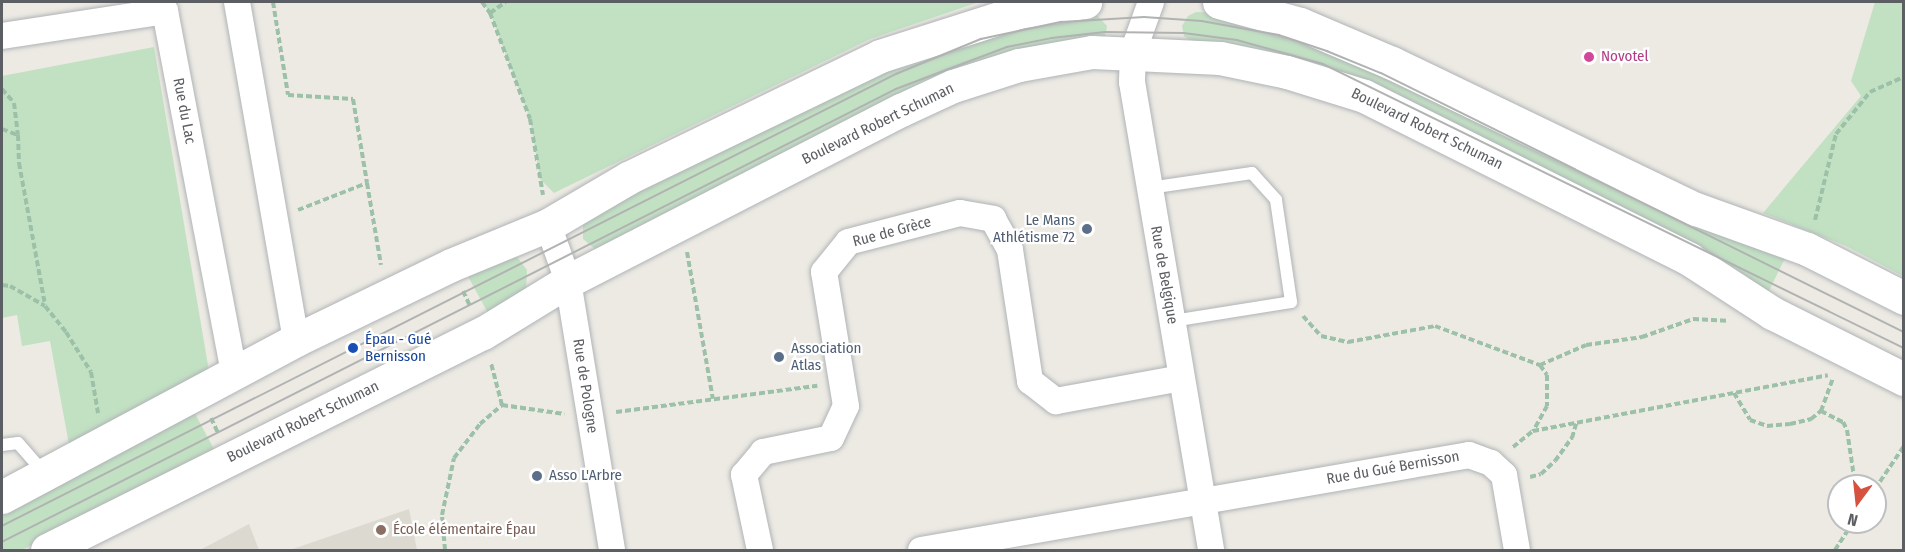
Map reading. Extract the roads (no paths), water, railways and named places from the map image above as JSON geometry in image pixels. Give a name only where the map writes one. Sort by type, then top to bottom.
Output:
[{"type":"street","points":[[237,2],[296,340]]},
{"type":"street","points":[[2,497],[296,340],[387,298],[451,265],[548,225],[628,178],[880,56],[1018,12],[1085,2]]},
{"type":"street","name":"Rue de Belgique","points":[[1150,2],[1133,52],[1132,82],[1211,550]]},
{"type":"street","points":[[1219,2],[1300,24],[1382,59],[1696,209],[1806,249],[1904,298]]},
{"type":"street","name":"Rue du Lac","points":[[2,36],[165,11],[234,374]]},
{"type":"street","name":"Boulevard Robert Schuman","points":[[47,550],[483,333],[568,280],[953,86],[1019,65],[1092,52],[1133,52],[1220,58],[1287,72],[1364,96],[1689,259],[1772,313],[1904,379]]},
{"type":"street","name":"Rue de Grèce","points":[[760,550],[744,475],[763,452],[831,438],[846,406],[824,272],[848,242],[960,213],[993,219],[1010,250],[1030,381],[1056,401],[1181,378]]},
{"type":"street","name":"Rue de Pologne","points":[[548,225],[568,280],[612,550]]},
{"type":"street","name":"Rue du Gué Bernisson","points":[[1202,502],[1468,455],[1491,463],[1504,475],[1517,550]]},
{"type":"street","points":[[921,550],[1202,502]]},
{"type":"lane","points":[[1149,188],[1252,173],[1276,200],[1291,302],[1172,321]]},
{"type":"lane","points":[[2,445],[18,442],[45,475]]},
{"type":"tram line","points":[[2,526],[896,74],[981,39],[1061,22],[1144,17],[1202,21],[1279,35],[1327,51],[1381,73],[1904,332]]},
{"type":"tram line","points":[[2,542],[896,89],[1007,47],[1052,38],[1105,32],[1184,33],[1237,40],[1323,64],[1904,348]]},
{"type":"place","name":"Novotel","points":[[1589,57]]},
{"type":"place","name":"Le Mans Athlétisme 72","points":[[1087,229]]},
{"type":"place","name":"Épau - Gué Bernisson","points":[[353,348]]},
{"type":"place","name":"Association Atlas","points":[[779,357]]},
{"type":"place","name":"Asso L'Arbre","points":[[537,476]]},
{"type":"place","name":"École élémentaire Épau","points":[[381,530]]}]
